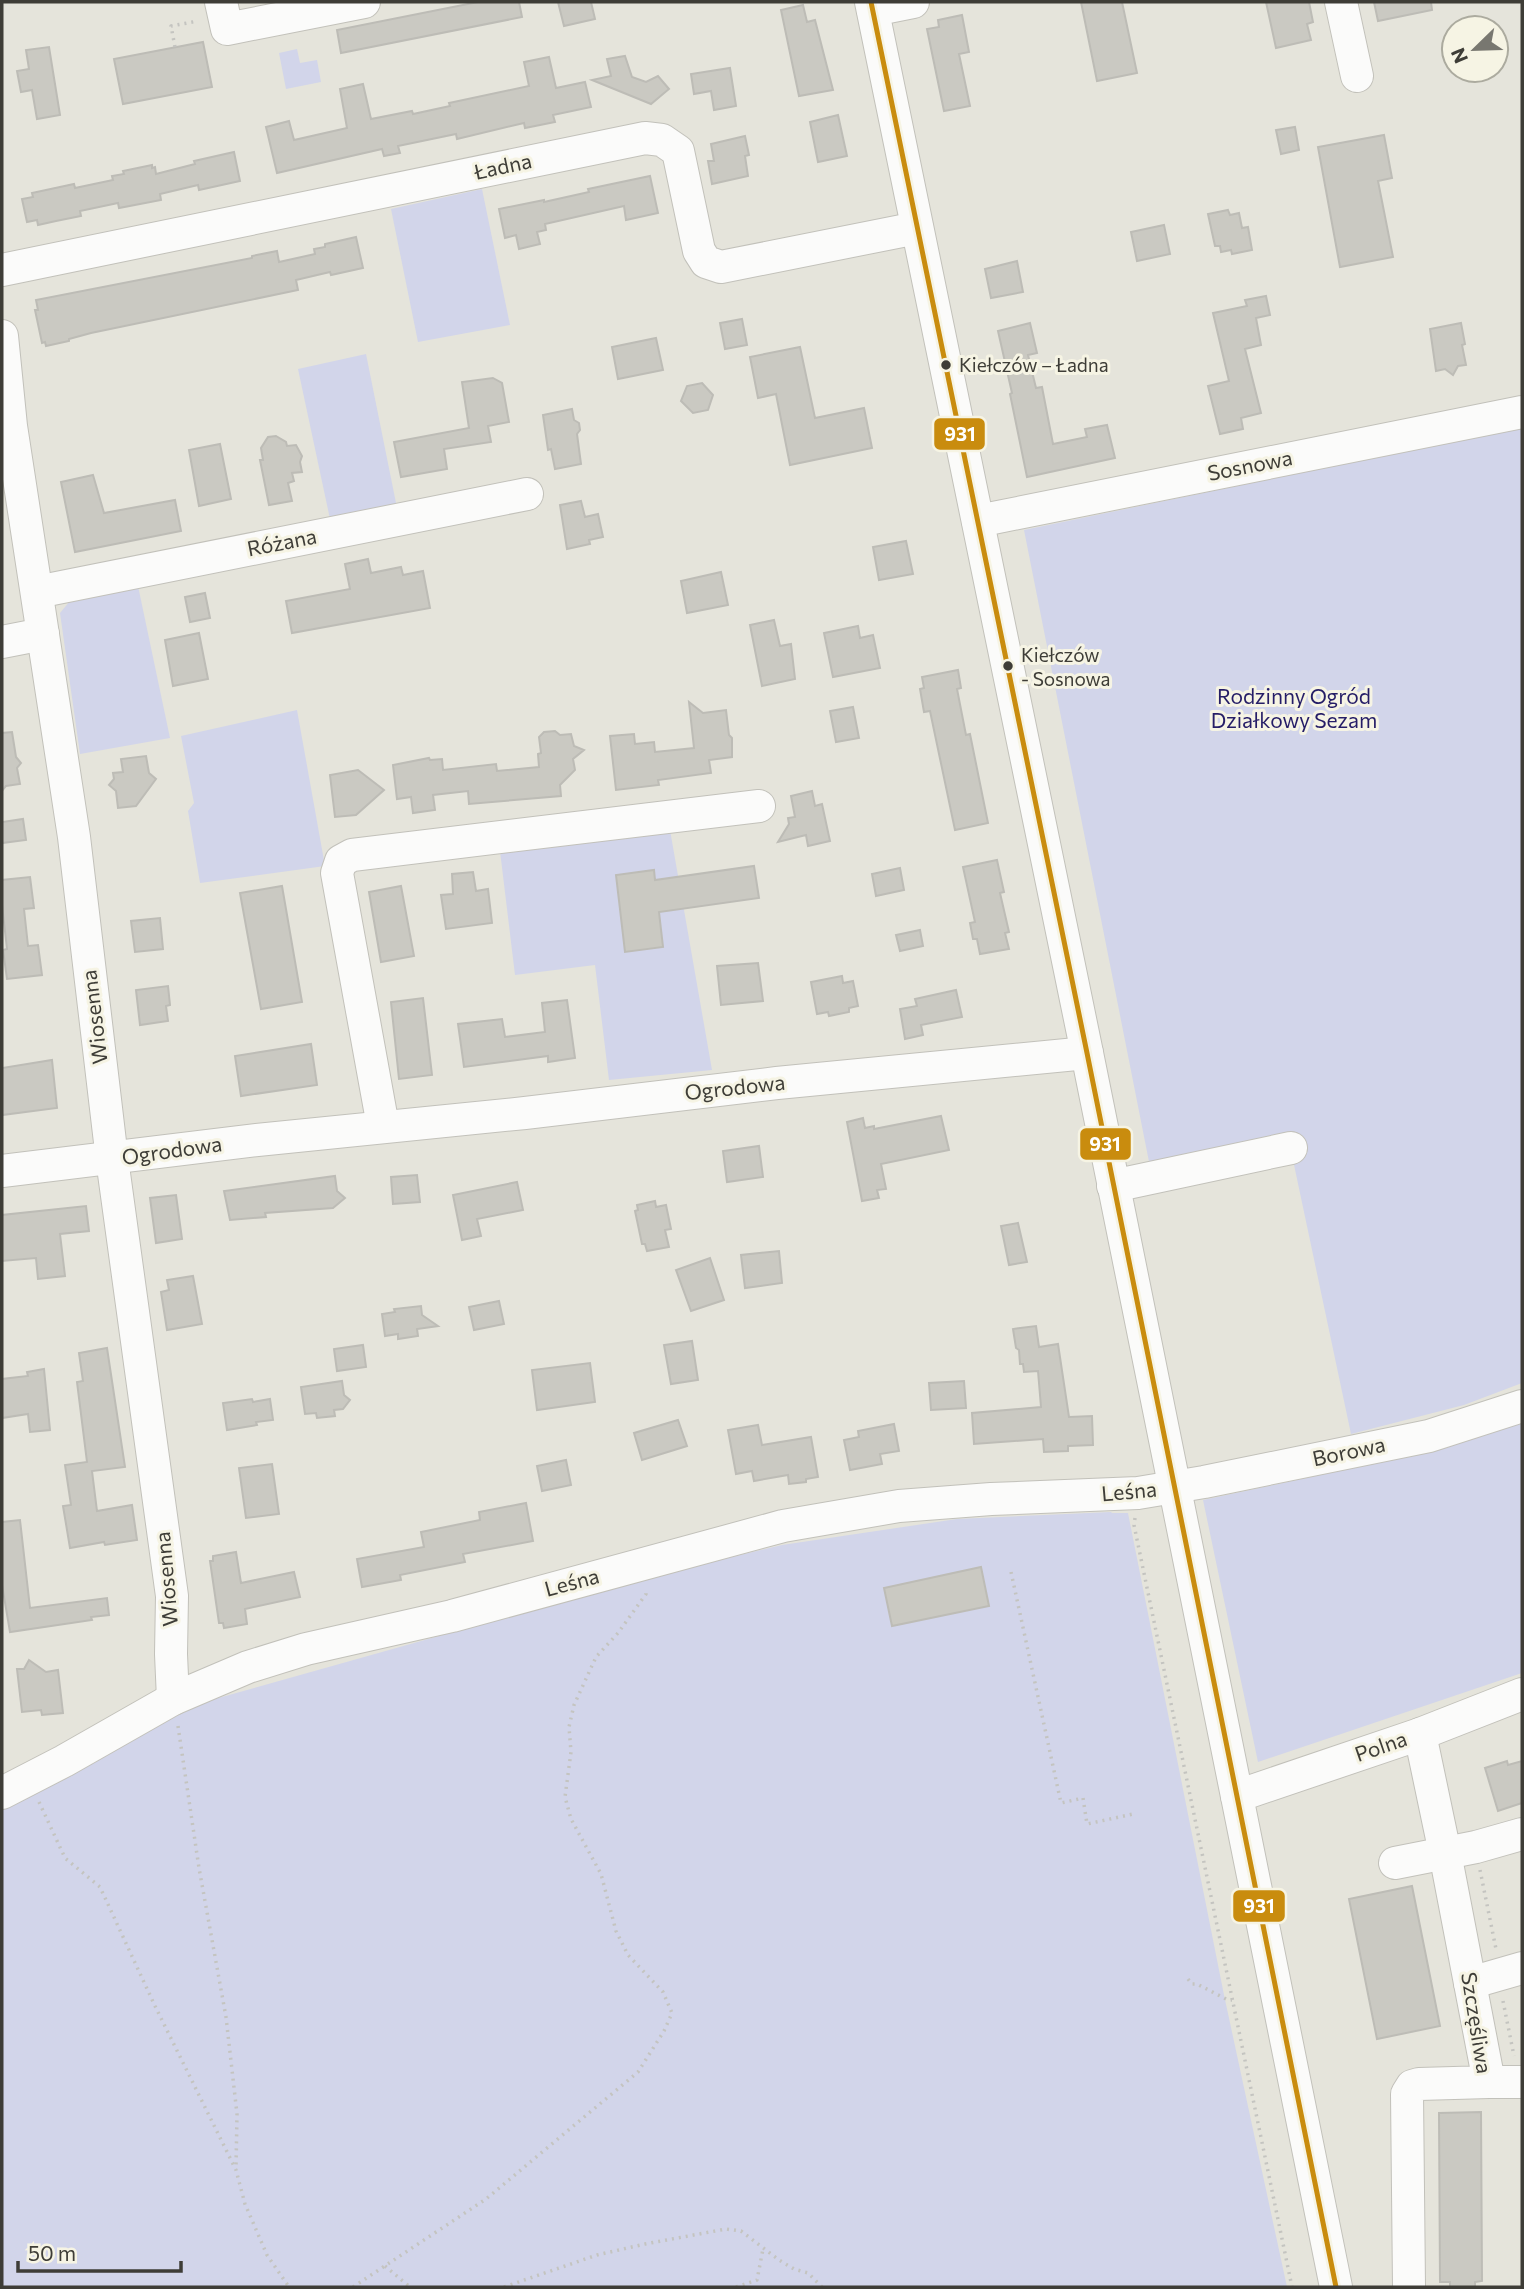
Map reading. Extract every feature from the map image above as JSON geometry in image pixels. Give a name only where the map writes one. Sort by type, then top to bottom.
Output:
[{"type":"street","points":[[223,9],[227,29],[364,2]]},
{"type":"street","points":[[913,2],[872,6],[1336,2287]]},
{"type":"street","points":[[1342,2],[1357,76]]},
{"type":"street","name":"Ładna","points":[[2,270],[645,138],[662,140],[678,151],[699,251],[706,262],[721,267],[917,228]]},
{"type":"street","name":"Wiosenna","points":[[2,336],[6,427],[37,592],[74,837],[112,1159],[172,1596],[173,1699]]},
{"type":"street","name":"Sosnowa","points":[[978,521],[1522,412]]},
{"type":"street","name":"Różana","points":[[37,592],[527,494]]},
{"type":"street","points":[[2,642],[43,634]]},
{"type":"street","points":[[383,1126],[337,873],[341,861],[352,855],[758,806]]},
{"type":"street","name":"Ogrodowa","points":[[2,1171],[777,1083],[1087,1053]]},
{"type":"street","points":[[1113,1185],[1291,1148]]},
{"type":"street","name":"Borowa","points":[[1174,1487],[1429,1436],[1522,1406]]},
{"type":"street","name":"Leśna","points":[[15,1786],[173,1699],[248,1667],[306,1649],[452,1616],[783,1526],[899,1506],[1138,1493],[1174,1487]]},
{"type":"street","name":"Polna","points":[[1237,1796],[1420,1734],[1522,1694]]},
{"type":"street","name":"Szczęśliwa","points":[[1409,2287],[1407,2094],[1412,2087],[1419,2084],[1489,2082],[1420,1734]]},
{"type":"street","points":[[1395,1863],[1476,1847],[1522,1834]]},
{"type":"street","points":[[1470,1983],[1522,1968]]},
{"type":"street","points":[[1489,2082],[1522,2082]]},
{"type":"path","points":[[175,47],[171,26],[223,9]]},
{"type":"path","points":[[1138,1493],[1134,1525],[1292,2287]]},
{"type":"path","points":[[353,2287],[486,2199],[638,2071],[664,2031],[672,2013],[663,1993],[628,1955],[616,1931],[601,1874],[571,1819],[565,1797],[571,1752],[569,1727],[574,1705],[596,1657],[618,1633],[646,1594],[647,1562]]},
{"type":"path","points":[[1011,1572],[1061,1803],[1083,1798],[1087,1824],[1133,1814]]},
{"type":"path","points":[[173,1699],[226,2017],[237,2114],[236,2170]]},
{"type":"path","points":[[15,1786],[65,1858],[100,1887],[236,2170],[245,2204],[267,2255],[289,2287]]},
{"type":"path","points":[[1188,1979],[1192,1984],[1232,2000]]},
{"type":"path","points":[[504,2287],[597,2255],[726,2229],[741,2231],[794,2269],[808,2273],[822,2287]]},
{"type":"path","points":[[736,2287],[757,2280],[763,2248]]},
{"type":"path","points":[[385,2266],[410,2287]]},
{"type":"green space","points":[[297,49],[300,63],[317,60],[321,82],[286,89],[279,53]]},
{"type":"green space","points":[[482,189],[510,325],[418,342],[391,209]]},
{"type":"green space","points":[[366,354],[397,508],[330,519],[298,369]]},
{"type":"green space","name":"Rodzinny Ogród Działkowy Sezam","points":[[1522,427],[1522,1383],[1464,1405],[1351,1434],[1293,1160],[1154,1187],[1024,530]]},
{"type":"green space","points":[[138,586],[170,738],[80,754],[60,613],[70,601]]},
{"type":"green space","points":[[297,710],[325,866],[200,883],[188,811],[194,803],[181,736]]},
{"type":"green space","points":[[670,830],[712,1070],[609,1080],[595,965],[515,975],[500,851]]},
{"type":"green space","points":[[1522,1419],[1522,1673],[1258,1762],[1203,1500],[1418,1454]]},
{"type":"green space","points":[[1128,1513],[1224,1995],[1287,2287],[2,2287],[2,1809],[179,1709],[653,1576],[782,1545],[957,1519]]},
{"type":"building","points":[[478,2],[519,2],[522,17],[341,53],[337,30]]},
{"type":"building","points":[[558,2],[591,2],[595,19],[564,26]]},
{"type":"building","points":[[1081,2],[1122,2],[1137,73],[1097,81]]},
{"type":"building","points":[[1266,2],[1309,2],[1313,22],[1307,24],[1311,40],[1276,48]]},
{"type":"building","points":[[1374,2],[1431,2],[1432,10],[1378,21]]},
{"type":"building","points":[[803,5],[807,22],[815,20],[833,90],[799,96],[781,10]]},
{"type":"building","points":[[962,15],[969,52],[959,54],[970,106],[944,111],[927,29],[939,27],[938,20]]},
{"type":"building","points":[[203,42],[212,87],[123,104],[114,59]]},
{"type":"building","points":[[49,47],[60,115],[37,119],[32,90],[21,92],[17,71],[29,69],[26,50]]},
{"type":"building","points":[[625,56],[632,77],[646,82],[658,76],[669,89],[651,104],[592,80],[611,76],[607,59]]},
{"type":"building","points":[[549,57],[556,88],[585,82],[591,107],[553,115],[555,122],[525,128],[524,123],[457,139],[456,134],[398,146],[400,153],[384,156],[382,149],[277,173],[266,127],[289,121],[294,140],[347,128],[340,89],[363,84],[371,119],[412,111],[413,114],[450,106],[449,103],[529,86],[524,62]]},
{"type":"building","points":[[730,68],[736,106],[714,110],[711,91],[694,94],[691,74]]},
{"type":"building","points":[[838,115],[847,156],[818,162],[810,122]]},
{"type":"building","points":[[1295,127],[1299,150],[1281,154],[1276,130]]},
{"type":"building","points":[[1384,135],[1392,178],[1378,181],[1393,257],[1340,267],[1318,147]]},
{"type":"building","points":[[745,136],[749,155],[745,156],[748,176],[712,184],[708,161],[714,161],[711,144]]},
{"type":"building","points":[[234,152],[240,181],[199,190],[198,185],[160,194],[161,200],[119,208],[118,203],[80,211],[81,216],[38,225],[37,220],[27,222],[22,199],[33,197],[32,193],[74,184],[75,188],[113,180],[112,176],[124,174],[123,171],[152,165],[156,174],[195,164],[194,161]]},
{"type":"building","points":[[650,176],[658,213],[626,220],[624,206],[545,224],[546,230],[537,232],[540,244],[519,249],[516,235],[505,238],[499,209],[544,202],[589,192],[588,189]]},
{"type":"building","points":[[1228,210],[1230,215],[1239,213],[1242,228],[1248,227],[1252,250],[1232,254],[1231,250],[1221,252],[1220,246],[1215,246],[1208,214]]},
{"type":"building","points":[[1164,225],[1170,254],[1137,261],[1131,232]]},
{"type":"building","points":[[356,237],[363,268],[296,280],[298,290],[91,333],[46,346],[45,342],[42,343],[35,310],[38,310],[36,300],[277,251],[279,262],[315,254],[314,249],[325,247],[325,244]]},
{"type":"building","points":[[1017,261],[1023,292],[991,298],[985,269]]},
{"type":"building","points":[[1266,296],[1270,315],[1256,318],[1261,345],[1245,349],[1261,413],[1241,418],[1243,429],[1220,434],[1208,386],[1229,381],[1213,313],[1247,306],[1245,300]]},
{"type":"building","points":[[742,319],[747,345],[725,349],[720,323]]},
{"type":"building","points":[[1030,323],[1037,353],[1028,355],[1036,388],[1042,387],[1053,444],[1087,437],[1085,429],[1107,425],[1115,458],[1027,477],[998,331]]},
{"type":"building","points":[[1461,323],[1466,365],[1458,366],[1453,375],[1445,369],[1436,371],[1430,329]]},
{"type":"building","points":[[656,338],[663,370],[618,379],[612,347]]},
{"type":"building","points":[[800,347],[815,418],[864,408],[872,448],[790,465],[776,394],[758,398],[750,357]]},
{"type":"building","points":[[493,378],[502,383],[509,422],[488,426],[491,442],[444,449],[447,469],[401,477],[394,442],[469,428],[462,382]]},
{"type":"building","points":[[702,383],[713,395],[708,410],[693,413],[681,401],[687,386]]},
{"type":"building","points":[[572,409],[574,420],[579,423],[580,430],[577,434],[581,464],[555,469],[551,449],[548,450],[543,415]]},
{"type":"building","points":[[276,436],[286,442],[287,446],[296,445],[302,456],[302,472],[292,473],[294,481],[288,483],[292,501],[269,505],[260,460],[263,460],[261,448],[268,437]]},
{"type":"building","points":[[220,444],[231,499],[199,506],[189,450]]},
{"type":"building","points":[[93,475],[104,513],[175,500],[181,531],[75,552],[61,482]]},
{"type":"building","points":[[581,501],[585,517],[598,514],[603,537],[589,540],[590,544],[567,549],[560,505]]},
{"type":"building","points":[[906,541],[913,574],[879,580],[873,547]]},
{"type":"building","points":[[368,559],[371,573],[401,567],[403,575],[423,571],[430,608],[292,633],[286,601],[350,589],[345,564]]},
{"type":"building","points":[[721,572],[728,605],[687,613],[681,581]]},
{"type":"building","points":[[205,593],[210,618],[190,622],[185,597]]},
{"type":"building","points":[[774,620],[780,646],[791,644],[795,679],[762,686],[750,625]]},
{"type":"building","points":[[858,626],[860,638],[873,635],[880,668],[833,677],[824,633]]},
{"type":"building","points":[[199,633],[208,679],[173,686],[165,640]]},
{"type":"building","points":[[958,670],[961,688],[957,689],[966,735],[970,734],[988,823],[955,830],[930,711],[924,712],[920,689],[924,688],[922,677]]},
{"type":"building","points":[[689,702],[703,713],[726,710],[729,735],[732,738],[732,757],[709,760],[711,773],[658,780],[659,785],[616,790],[610,736],[634,734],[635,744],[654,742],[655,752],[694,748]]},
{"type":"building","points":[[853,707],[859,738],[836,742],[830,711]]},
{"type":"building","points":[[555,731],[560,735],[571,734],[574,746],[584,750],[573,759],[575,770],[560,785],[561,796],[469,804],[468,791],[433,795],[435,810],[413,813],[411,797],[397,799],[393,765],[429,758],[442,759],[443,770],[496,764],[497,771],[539,767],[539,737],[544,732]]},
{"type":"building","points":[[12,732],[16,757],[21,763],[17,768],[20,784],[6,786],[2,791],[2,733]]},
{"type":"building","points":[[146,756],[149,773],[156,779],[136,806],[118,808],[116,791],[109,785],[114,779],[113,773],[123,772],[121,759]]},
{"type":"building","points":[[358,770],[384,790],[356,815],[335,817],[330,775]]},
{"type":"building","points":[[812,791],[815,806],[822,804],[830,841],[808,846],[806,835],[778,842],[789,824],[788,818],[795,817],[791,796]]},
{"type":"building","points":[[23,819],[26,840],[2,843],[2,822]]},
{"type":"building","points":[[997,860],[1004,892],[1000,893],[1009,932],[1005,933],[1009,949],[980,954],[977,939],[973,939],[970,923],[975,922],[963,867]]},
{"type":"building","points":[[754,866],[759,898],[659,912],[663,947],[625,952],[616,875],[654,870],[655,880]]},
{"type":"building","points":[[900,868],[904,890],[876,896],[872,874]]},
{"type":"building","points":[[473,872],[476,891],[488,889],[492,923],[446,929],[441,895],[453,894],[452,874]]},
{"type":"building","points":[[30,877],[34,908],[24,909],[28,946],[38,945],[42,975],[7,979],[3,950],[7,949],[2,880]]},
{"type":"building","points":[[282,886],[302,1002],[261,1009],[240,893]]},
{"type":"building","points":[[401,886],[414,956],[381,962],[369,892]]},
{"type":"building","points":[[160,918],[163,949],[135,952],[131,921]]},
{"type":"building","points":[[920,930],[923,946],[900,951],[896,935]]},
{"type":"building","points":[[758,963],[763,1001],[721,1005],[717,966]]},
{"type":"building","points":[[842,976],[843,983],[853,981],[858,1006],[849,1008],[849,1012],[829,1016],[828,1012],[817,1014],[811,982]]},
{"type":"building","points":[[168,986],[168,1021],[140,1025],[136,990]]},
{"type":"building","points":[[956,990],[962,1017],[921,1025],[923,1035],[905,1039],[900,1009],[917,1006],[915,999]]},
{"type":"building","points":[[423,998],[432,1075],[399,1079],[391,1002]]},
{"type":"building","points":[[567,1000],[575,1058],[548,1062],[548,1056],[464,1067],[458,1024],[502,1019],[505,1037],[545,1032],[542,1003]]},
{"type":"building","points":[[311,1044],[317,1085],[241,1096],[235,1056]]},
{"type":"building","points":[[52,1060],[57,1108],[2,1115],[2,1068]]},
{"type":"building","points":[[941,1116],[949,1150],[881,1164],[886,1189],[877,1190],[879,1198],[862,1201],[847,1122],[863,1118],[865,1128],[874,1126],[874,1129]]},
{"type":"building","points":[[759,1146],[763,1177],[727,1182],[723,1151]]},
{"type":"building","points":[[417,1175],[420,1202],[393,1204],[391,1177]]},
{"type":"building","points":[[335,1176],[337,1191],[345,1198],[333,1208],[265,1213],[266,1217],[230,1220],[224,1191]]},
{"type":"building","points":[[517,1182],[523,1210],[477,1219],[481,1236],[462,1240],[453,1195]]},
{"type":"building","points":[[176,1195],[182,1239],[156,1243],[150,1198]]},
{"type":"building","points":[[655,1201],[656,1207],[666,1205],[671,1229],[665,1230],[669,1247],[647,1251],[645,1244],[642,1244],[635,1211],[638,1210],[637,1205]]},
{"type":"building","points":[[86,1206],[89,1231],[60,1234],[65,1276],[38,1279],[36,1258],[2,1261],[2,1215]]},
{"type":"building","points":[[1018,1223],[1027,1262],[1009,1265],[1001,1226]]},
{"type":"building","points":[[779,1251],[782,1283],[745,1288],[741,1255]]},
{"type":"building","points":[[710,1258],[724,1300],[691,1311],[676,1270]]},
{"type":"building","points":[[193,1276],[202,1324],[167,1330],[161,1292],[169,1290],[167,1280]]},
{"type":"building","points":[[499,1301],[504,1324],[474,1330],[469,1307]]},
{"type":"building","points":[[421,1306],[422,1315],[438,1326],[417,1329],[418,1336],[398,1339],[398,1334],[385,1336],[382,1314],[395,1312],[394,1309]]},
{"type":"building","points":[[1036,1326],[1039,1347],[1058,1344],[1069,1417],[1092,1416],[1093,1445],[1068,1446],[1068,1451],[1044,1452],[1043,1439],[974,1444],[972,1413],[1041,1407],[1038,1371],[1024,1372],[1013,1329]]},
{"type":"building","points":[[692,1341],[698,1380],[671,1384],[664,1345]]},
{"type":"building","points":[[363,1345],[366,1367],[337,1371],[334,1349]]},
{"type":"building","points":[[107,1348],[125,1467],[92,1471],[97,1511],[132,1505],[137,1540],[70,1548],[63,1506],[71,1505],[65,1465],[87,1462],[77,1382],[83,1381],[79,1353]]},
{"type":"building","points":[[590,1363],[595,1402],[537,1410],[532,1370]]},
{"type":"building","points":[[44,1369],[50,1430],[30,1432],[28,1414],[2,1418],[2,1379],[28,1376],[27,1372]]},
{"type":"building","points":[[342,1381],[344,1395],[350,1400],[343,1409],[334,1410],[335,1416],[317,1418],[316,1413],[305,1414],[301,1387]]},
{"type":"building","points":[[964,1381],[966,1408],[931,1410],[929,1383]]},
{"type":"building","points":[[252,1399],[253,1402],[270,1399],[273,1420],[227,1430],[223,1403]]},
{"type":"building","points":[[678,1420],[687,1446],[642,1460],[634,1433]]},
{"type":"building","points":[[894,1424],[899,1451],[880,1454],[882,1464],[850,1470],[844,1440],[859,1437],[858,1431]]},
{"type":"building","points":[[758,1425],[762,1445],[811,1437],[818,1477],[789,1484],[788,1475],[754,1481],[752,1471],[736,1474],[728,1430]]},
{"type":"building","points":[[566,1460],[571,1485],[542,1491],[537,1466]]},
{"type":"building","points":[[272,1464],[279,1514],[246,1518],[239,1468]]},
{"type":"building","points":[[526,1503],[533,1541],[463,1554],[465,1562],[400,1575],[401,1580],[362,1587],[357,1559],[424,1547],[421,1532],[480,1520],[479,1512]]},
{"type":"building","points":[[20,1520],[30,1608],[107,1598],[109,1615],[10,1632],[2,1585],[2,1522]]},
{"type":"building","points":[[236,1552],[241,1583],[294,1572],[300,1597],[245,1609],[247,1624],[224,1628],[223,1623],[219,1623],[210,1561],[213,1561],[213,1556]]},
{"type":"building","points":[[981,1567],[989,1606],[892,1626],[884,1588]]},
{"type":"building","points":[[29,1660],[46,1672],[58,1670],[63,1713],[42,1715],[41,1710],[22,1712],[17,1669],[24,1669]]},
{"type":"building","points":[[1507,1761],[1508,1765],[1522,1761],[1522,1803],[1498,1811],[1485,1768]]},
{"type":"building","points":[[1412,1886],[1440,2026],[1377,2039],[1349,1899]]},
{"type":"building","points":[[1481,2112],[1482,2281],[1475,2282],[1475,2287],[1450,2287],[1450,2282],[1440,2282],[1439,2113]]},
{"type":"transit line","name":"931","points":[[871,2],[1336,2287]]},
{"type":"place","name":"Kiełczów – Ładna","points":[[946,365]]},
{"type":"place","name":"Kiełczów - Sosnowa","points":[[1008,666]]}]
